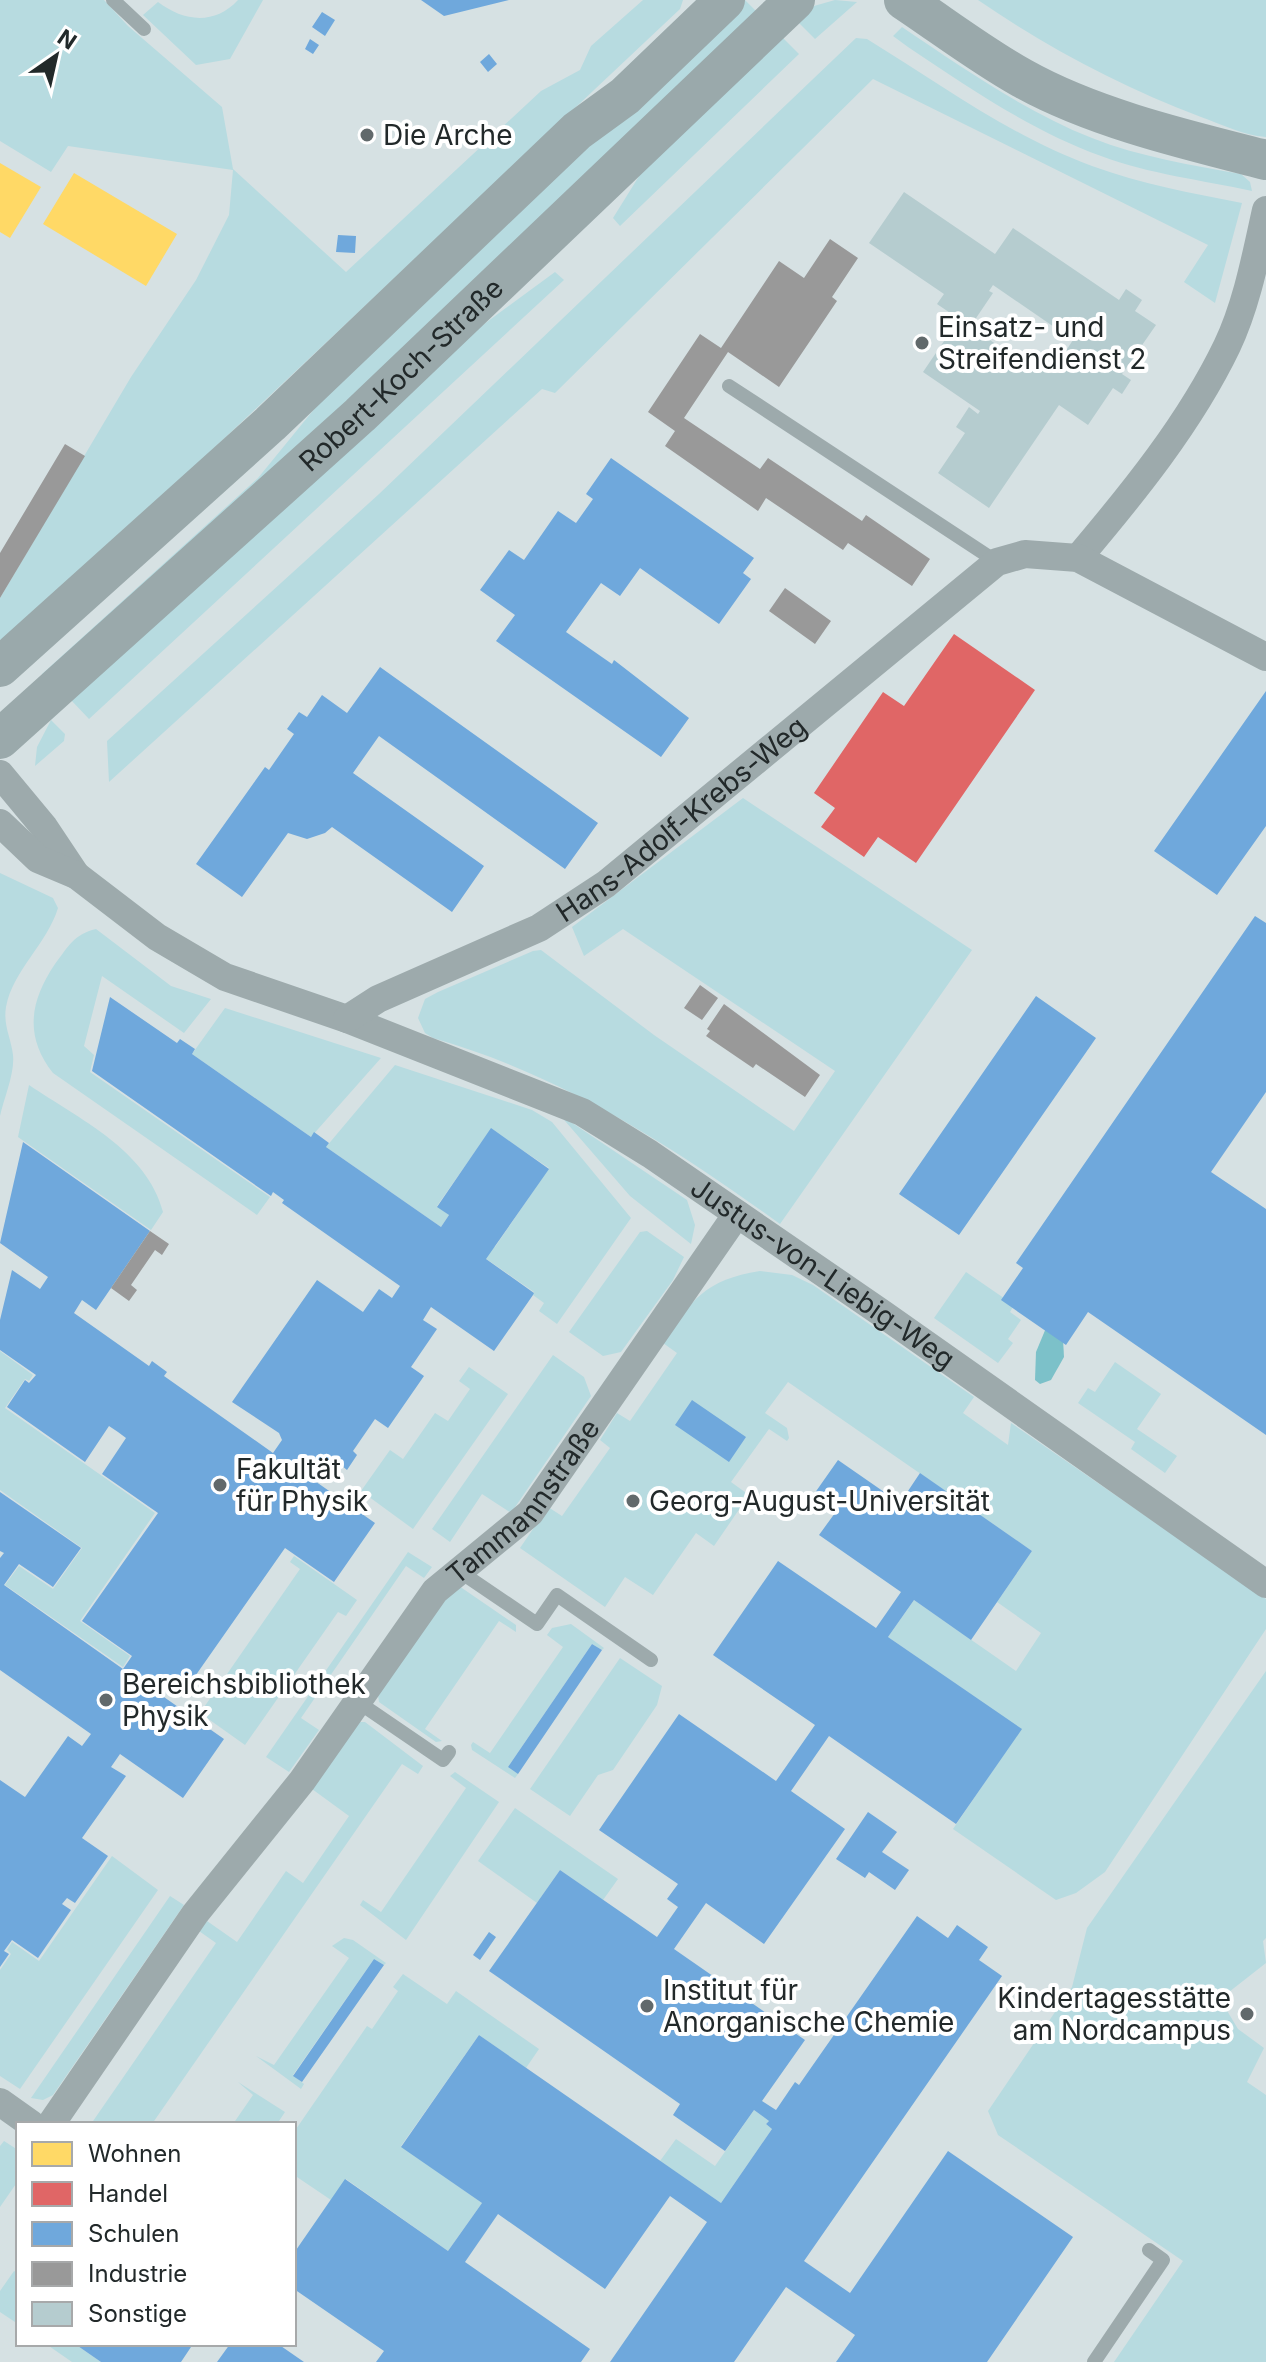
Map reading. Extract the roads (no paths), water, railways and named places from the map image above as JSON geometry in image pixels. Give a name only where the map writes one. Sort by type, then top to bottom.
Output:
[{"type":"street","name":"Robert-Koch-Straße","points":[[0,667],[270,424],[577,131],[625,96],[725,0]]},
{"type":"street","name":"Robert-Koch-Straße","points":[[0,739],[360,415],[795,0]]},
{"type":"street","points":[[904,0],[1022,78],[1063,98],[1266,160]]},
{"type":"street","points":[[924,0],[1010,58],[1134,122]]},
{"type":"street","points":[[1078,558],[1148,470],[1228,345],[1251,273],[1266,210]]},
{"type":"street","name":"Hans-Adolf-Krebs-Weg","points":[[347,1019],[378,999],[539,928],[606,884],[997,562],[1025,554],[1078,558],[1266,657]]},
{"type":"street","points":[[0,774],[44,827],[76,875]]},
{"type":"street","points":[[0,823],[38,859],[76,875],[190,959],[225,977],[347,1019]]},
{"type":"street","name":"Justus-von-Liebig-Weg","points":[[347,1019],[582,1112],[737,1214],[1266,1584]]},
{"type":"street","name":"Tammannstraße","points":[[52,2122],[195,1914],[302,1781],[435,1591],[530,1513],[737,1214]]},
{"type":"street","points":[[0,2102],[28,2122]]},
{"type":"lane","points":[[113,0],[144,29]]},
{"type":"lane","points":[[729,386],[997,562]]},
{"type":"lane","points":[[459,1571],[537,1624],[557,1595],[651,1660]]},
{"type":"lane","points":[[358,1702],[443,1760],[449,1752]]},
{"type":"lane","points":[[1094,2362],[1163,2260],[1149,2250]]},
{"type":"water","points":[[1046,1328],[1063,1339],[1064,1357],[1051,1380],[1040,1384],[1035,1380],[1036,1352]]},
{"type":"place","name":"Die Arche","points":[[367,135]]},
{"type":"place","name":"Einsatz- und Streifendienst 2","points":[[922,343]]},
{"type":"place","name":"Fakultät für Physik","points":[[220,1485]]},
{"type":"place","name":"Georg-August-Universität","points":[[633,1501]]},
{"type":"place","name":"Bereichsbibliothek Physik","points":[[106,1700]]},
{"type":"place","name":"Institut für Anorganische Chemie","points":[[647,2006]]},
{"type":"place","name":"Kindertagesstätte am Nordcampus","points":[[1247,2014]]}]
